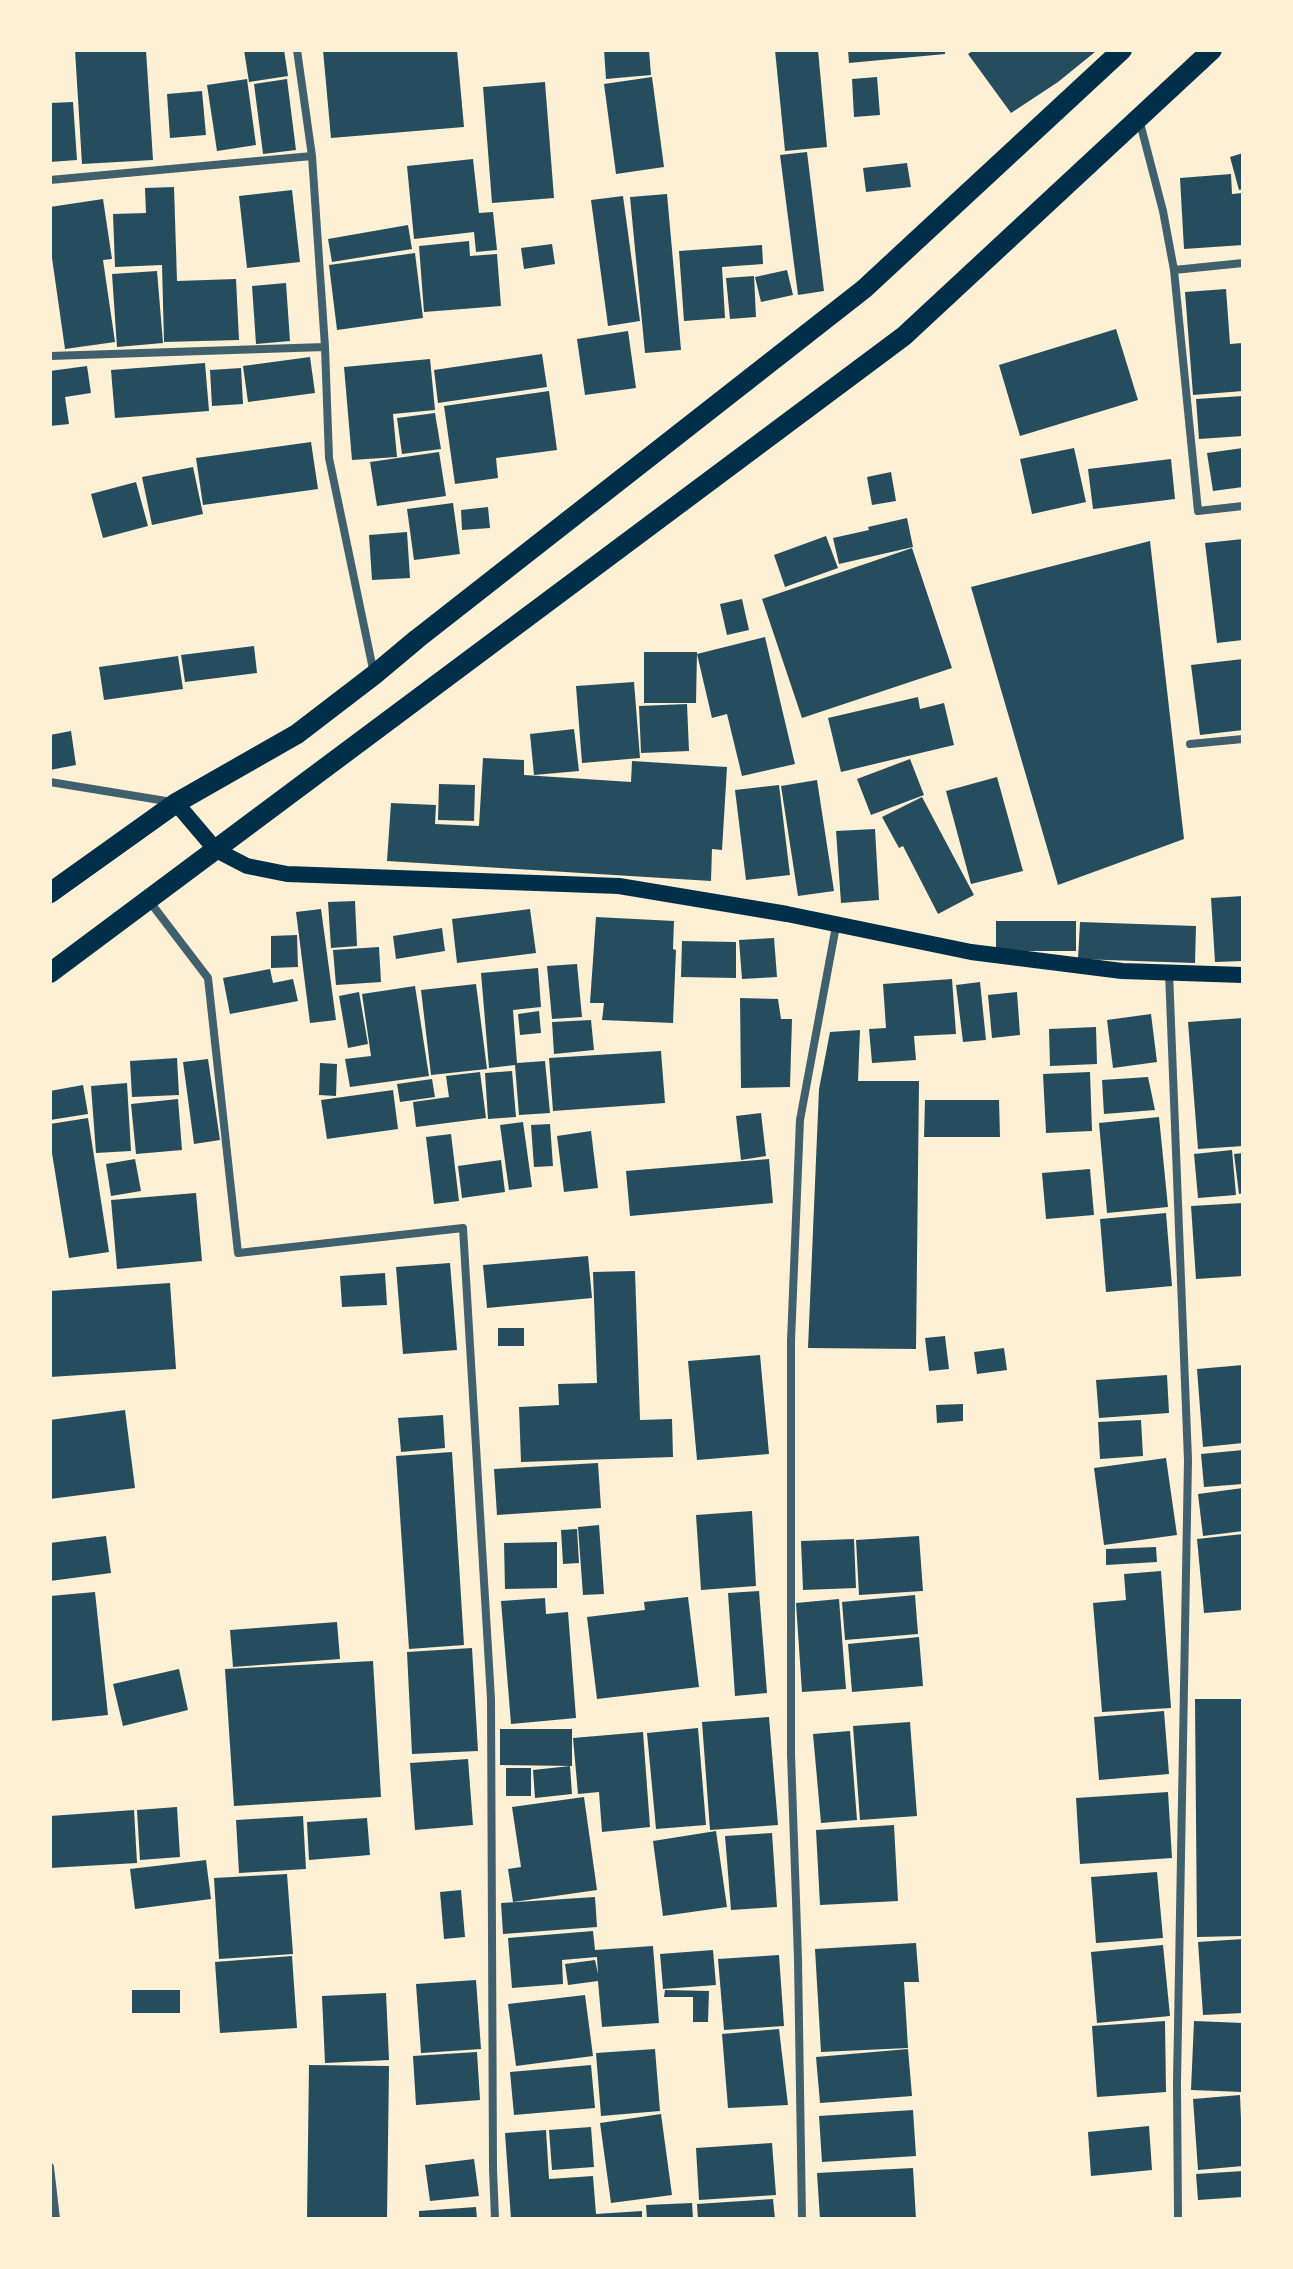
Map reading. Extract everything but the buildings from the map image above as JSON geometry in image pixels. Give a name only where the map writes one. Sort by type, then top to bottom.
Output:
[{"type":"main road","points":[[50,893],[176,803],[297,734],[374,675],[864,289],[1122,50]]},
{"type":"main road","points":[[50,973],[904,336],[1212,50]]},
{"type":"main road","points":[[176,803],[216,850],[247,866],[287,874],[619,886],[787,914],[971,952],[1122,971],[1243,975]]},
{"type":"street","points":[[297,50],[312,156],[329,458],[374,675]]},
{"type":"street","points":[[1138,118],[1163,211],[1174,270],[1198,511],[1243,506]]},
{"type":"street","points":[[50,180],[312,156]]},
{"type":"street","points":[[1174,270],[1243,263]]},
{"type":"street","points":[[50,356],[325,347]]},
{"type":"street","points":[[1190,744],[1243,739]]},
{"type":"street","points":[[50,782],[176,803]]},
{"type":"street","points":[[148,899],[208,978],[238,1253],[463,1228],[491,1699],[495,2219]]},
{"type":"street","points":[[802,2219],[791,1754],[791,1341],[800,1120],[836,926]]},
{"type":"street","points":[[1169,972],[1188,1460],[1177,2082],[1178,2219]]},
{"type":"street","points":[[50,2167],[56,2219]]}]
